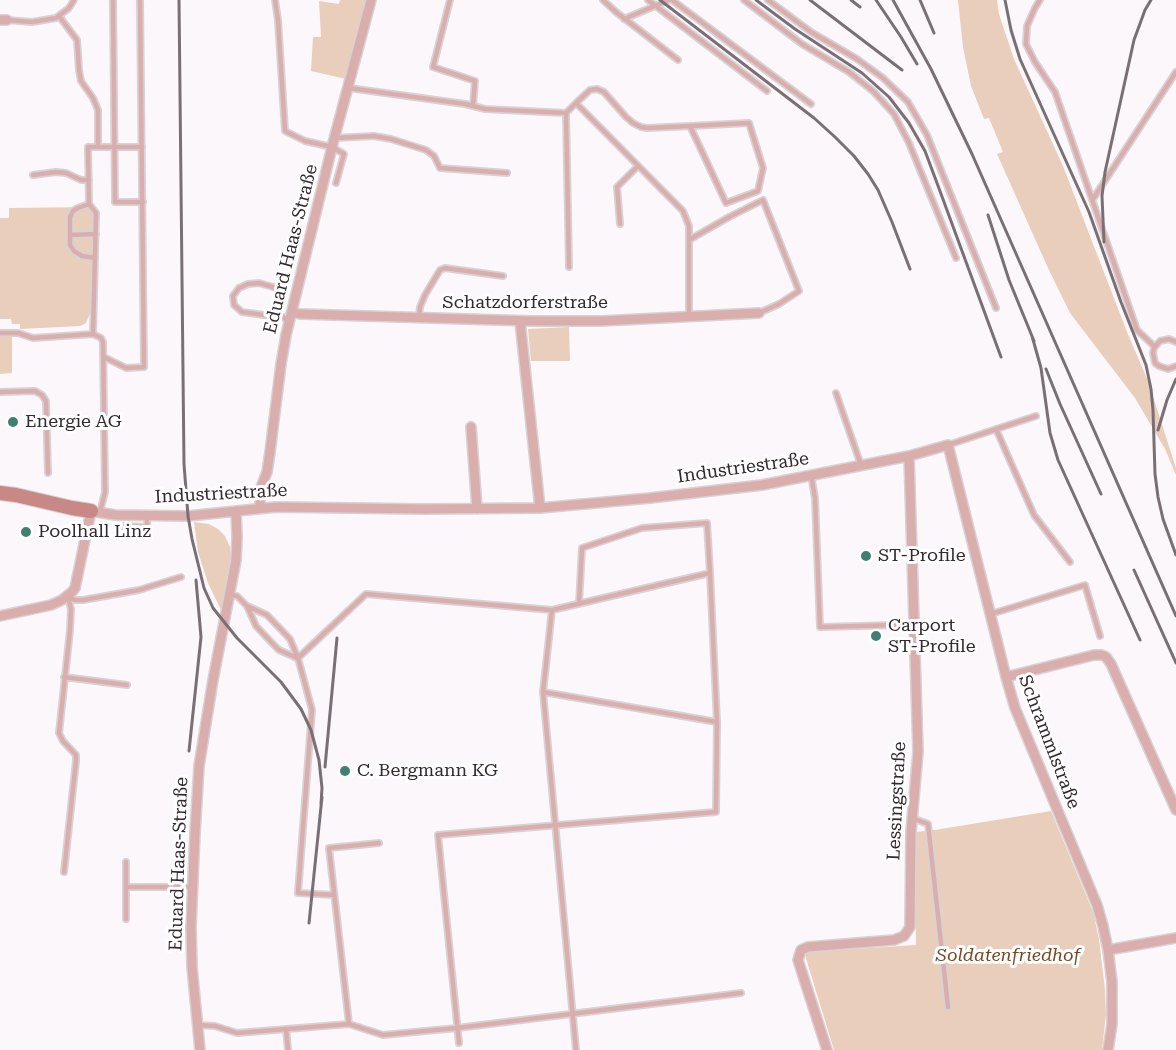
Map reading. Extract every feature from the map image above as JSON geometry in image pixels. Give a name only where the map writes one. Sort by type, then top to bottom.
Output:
[{"type":"street","name":"Eduard Haas-Straße","points":[[260,508],[260,490],[267,472],[281,364],[289,322],[371,0]]},
{"type":"street","name":"Schatzdorferstraße","points":[[292,312],[520,321],[601,321],[759,313]]},
{"type":"street","points":[[520,321],[540,508]]},
{"type":"street","points":[[471,427],[477,509]]},
{"type":"street","name":"Industriestraße","points":[[95,512],[115,515],[188,516],[276,507],[540,508],[762,485],[909,456],[948,445]]},
{"type":"street","name":"Schrammlstraße","points":[[948,445],[1006,677],[1021,723],[1097,905],[1108,950],[1112,982],[1112,1024],[1108,1050]]},
{"type":"street","name":"Lessingstraße","points":[[827,1050],[798,960],[801,950],[808,947],[894,940],[901,938],[910,927],[912,818],[918,752],[909,456]]},
{"type":"street","points":[[0,493],[95,512],[75,588],[68,597],[51,605],[0,616]]},
{"type":"street","name":"Eduard Haas-Straße","points":[[200,1050],[192,967],[191,926],[199,766],[236,560],[236,511]]},
{"type":"street","points":[[1006,677],[1094,655],[1106,657],[1176,810]]},
{"type":"street","points":[[1108,950],[1176,938]]},
{"type":"lane","points":[[4,20],[45,21],[59,16],[69,8],[74,0]]},
{"type":"lane","points":[[113,0],[115,202],[143,202]]},
{"type":"lane","points":[[104,357],[126,368],[144,367],[140,0]]},
{"type":"lane","points":[[275,0],[285,132],[305,141],[334,142],[374,136],[391,139],[426,150],[434,156],[440,168],[507,172]]},
{"type":"lane","points":[[450,0],[434,67],[475,81],[473,106]]},
{"type":"lane","points":[[603,0],[678,60]]},
{"type":"lane","points":[[648,0],[766,91]]},
{"type":"lane","points":[[624,19],[671,0],[811,104]]},
{"type":"lane","points":[[744,0],[802,44],[849,72],[873,91],[894,114],[909,143],[956,258]]},
{"type":"lane","points":[[768,0],[811,32],[857,59],[883,78],[908,102],[927,135],[996,308]]},
{"type":"lane","points":[[1040,0],[1027,26],[1026,44],[1055,92],[1137,330],[1155,347]]},
{"type":"lane","points":[[59,16],[77,40],[81,81],[98,110],[98,147]]},
{"type":"lane","points":[[1093,199],[1176,72]]},
{"type":"lane","points":[[349,88],[485,109],[566,112],[590,90],[597,89],[604,92],[626,117],[640,127],[749,123],[763,168],[758,191],[726,203],[690,126]]},
{"type":"lane","points":[[576,103],[683,211],[689,226],[689,316]]},
{"type":"lane","points":[[566,112],[569,267]]},
{"type":"lane","points":[[334,142],[344,154],[336,183]]},
{"type":"lane","points":[[93,334],[96,213],[89,204],[88,147],[142,147]]},
{"type":"lane","points":[[620,224],[617,187],[638,166]]},
{"type":"lane","points":[[33,175],[56,172],[66,173],[81,180],[89,180]]},
{"type":"lane","points":[[689,240],[763,200],[800,291],[759,313]]},
{"type":"lane","points":[[89,204],[78,208],[70,218],[70,245],[82,256],[95,258]]},
{"type":"lane","points":[[70,235],[96,234]]},
{"type":"lane","points":[[419,318],[420,307],[425,295],[440,270],[445,268],[503,276]]},
{"type":"lane","points":[[260,283],[273,287],[278,289],[279,295],[277,312],[271,316],[242,312],[234,305],[233,296],[239,288],[248,284],[260,283]]},
{"type":"lane","points":[[277,312],[289,322]]},
{"type":"lane","points":[[0,333],[18,333],[33,338],[93,334],[101,338],[104,357],[105,492],[95,512]]},
{"type":"lane","points":[[1176,342],[1164,339],[1152,353],[1159,366],[1168,369],[1176,366]]},
{"type":"lane","points":[[0,392],[35,391],[46,400],[48,473]]},
{"type":"lane","points":[[836,393],[861,465]]},
{"type":"lane","points":[[948,445],[1036,416]]},
{"type":"lane","points":[[996,429],[1035,515],[1070,562]]},
{"type":"lane","points":[[812,475],[820,627],[898,625]]},
{"type":"lane","points":[[117,526],[147,527],[147,515]]},
{"type":"lane","points":[[459,1043],[438,835],[716,812],[717,722],[707,523],[642,528],[582,548],[579,604]]},
{"type":"lane","points":[[298,658],[366,594],[552,610],[710,573]]},
{"type":"lane","points":[[68,597],[83,600],[139,590],[181,577]]},
{"type":"lane","points":[[991,614],[1085,585],[1100,636]]},
{"type":"lane","points":[[230,595],[237,596],[247,606],[256,626],[279,650],[298,658]]},
{"type":"lane","points":[[64,872],[76,761],[76,755],[59,733],[70,630],[68,597]]},
{"type":"lane","points":[[247,606],[267,615],[290,639],[298,658],[312,710],[298,893],[334,895]]},
{"type":"lane","points":[[552,610],[543,692],[576,1050]]},
{"type":"lane","points":[[64,677],[127,685]]},
{"type":"lane","points":[[543,692],[717,722]]},
{"type":"lane","points":[[912,818],[928,824],[948,1007]]},
{"type":"lane","points":[[350,1024],[329,848],[379,843]]},
{"type":"lane","points":[[126,862],[126,919]]},
{"type":"lane","points":[[126,887],[192,887]]},
{"type":"lane","points":[[198,1025],[215,1026],[237,1033],[350,1024],[383,1035],[741,993]]},
{"type":"lane","points":[[285,1029],[288,1050]]},
{"type":"green space","points":[[340,0],[367,0],[346,79],[311,71],[313,37],[321,37],[319,1],[339,4]]},
{"type":"green space","points":[[958,0],[997,0],[999,14],[1014,59],[1063,166],[1148,381],[1176,468],[1176,475],[1165,449],[1135,398],[1070,313],[1048,268],[997,154],[1003,152],[989,118],[984,119],[971,86],[963,47]]},
{"type":"green space","points":[[94,207],[90,313],[86,323],[80,326],[20,329],[20,324],[12,324],[11,319],[0,319],[0,218],[9,218],[9,208]]},
{"type":"green space","points":[[569,327],[570,361],[531,361],[528,329]]},
{"type":"green space","points":[[0,337],[12,337],[12,373],[0,374]]},
{"type":"green space","points":[[194,522],[209,524],[218,529],[225,536],[230,547],[231,556],[221,610],[208,583],[198,552]]},
{"type":"green space","name":"Soldatenfriedhof","points":[[1051,811],[1093,912],[1099,939],[1106,1014],[1102,1050],[834,1050],[805,955],[809,952],[916,945],[915,832]]},
{"type":"railway","points":[[179,0],[184,464],[192,539],[204,588],[213,608],[237,638],[281,682],[301,709],[311,730],[319,760],[321,804]]},
{"type":"railway","points":[[660,0],[814,118],[854,156],[878,190],[910,269]]},
{"type":"railway","points":[[756,0],[862,73],[889,97],[909,123],[925,151],[1001,357]]},
{"type":"railway","points":[[810,0],[902,70]]},
{"type":"railway","points":[[851,0],[860,7]]},
{"type":"railway","points":[[876,0],[917,64]]},
{"type":"railway","points":[[893,0],[931,69],[972,154],[1176,616]]},
{"type":"railway","points":[[920,0],[934,33]]},
{"type":"railway","points":[[1005,0],[1020,59],[1089,212],[1146,365],[1153,410],[1158,497],[1176,555]]},
{"type":"railway","points":[[1104,242],[1102,196],[1105,172],[1134,40],[1151,0]]},
{"type":"railway","points":[[988,215],[1009,280],[1034,341]]},
{"type":"railway","points":[[1032,336],[1041,368],[1050,433],[1058,460],[1140,640]]},
{"type":"railway","points":[[1046,369],[1101,494]]},
{"type":"railway","points":[[1158,430],[1176,379]]},
{"type":"railway","points":[[1134,570],[1176,663]]},
{"type":"railway","points":[[189,751],[201,637],[196,580]]},
{"type":"railway","points":[[325,767],[337,638]]},
{"type":"railway","points":[[309,923],[322,797]]},
{"type":"place","name":"Energie AG","points":[[13,422]]},
{"type":"place","name":"Poolhall Linz","points":[[26,532]]},
{"type":"place","name":"ST-Profile","points":[[866,556]]},
{"type":"place","name":"Carport ST-Profile","points":[[876,636]]},
{"type":"place","name":"C. Bergmann KG","points":[[345,771]]}]
